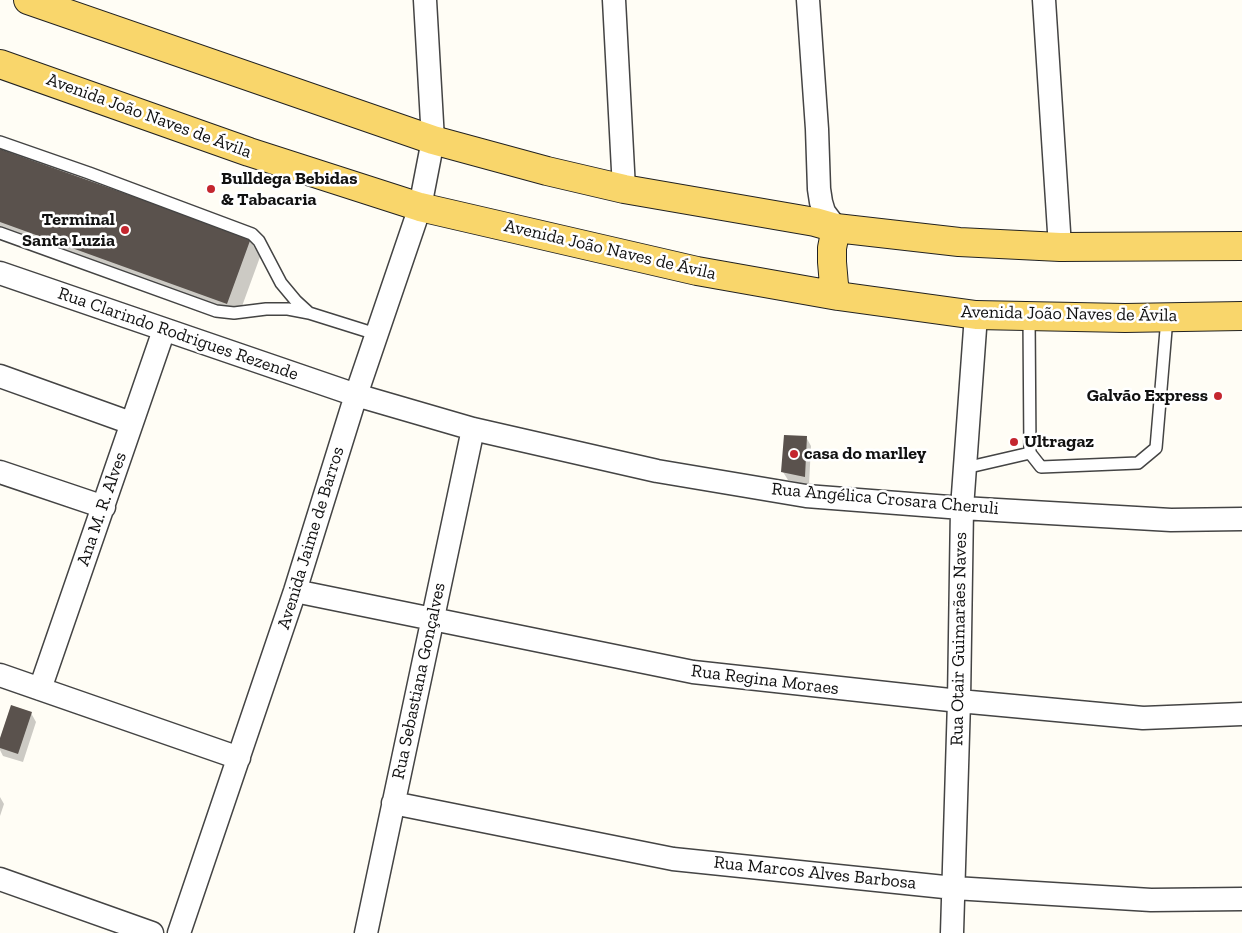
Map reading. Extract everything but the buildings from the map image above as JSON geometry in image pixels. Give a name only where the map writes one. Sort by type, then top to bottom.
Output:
[{"type":"main road","points":[[38,2],[433,140],[547,171],[624,188],[815,222],[836,228],[959,242],[1060,247],[1242,246]]},
{"type":"main road","name":"Avenida João Naves de Ávila","points":[[0,64],[249,152],[420,207],[698,271],[838,296],[976,315],[1125,318],[1242,316]]},
{"type":"main road","points":[[836,228],[832,248],[832,262],[834,285],[838,296]]},
{"type":"street","name":"Avenida Jaime de Barros","points":[[178,933],[295,591],[356,395],[420,207],[433,140],[425,0]]},
{"type":"street","points":[[614,0],[624,188]]},
{"type":"street","points":[[808,0],[817,128],[819,189],[824,212],[836,228]]},
{"type":"street","points":[[1044,0],[1060,247]]},
{"type":"street","name":"Rua Clarindo Rodrigues Rezende","points":[[0,273],[356,395],[473,429]]},
{"type":"street","name":"Rua Otair Guimarães Naves","points":[[952,933],[959,701],[962,508],[976,315]]},
{"type":"street","name":"Ana M. R. Alves","points":[[40,689],[164,330]]},
{"type":"street","points":[[0,376],[131,423]]},
{"type":"street","name":"Rua Angélica Crosara Cheruli","points":[[473,429],[657,471],[806,496],[962,508],[1170,520],[1242,519]]},
{"type":"street","name":"Rua Sebastiana Gonçalves","points":[[366,933],[473,429]]},
{"type":"street","points":[[0,472],[104,507]]},
{"type":"street","name":"Rua Regina Moraes","points":[[295,591],[693,672],[959,701],[1143,718],[1242,714]]},
{"type":"street","points":[[0,675],[239,758]]},
{"type":"street","name":"Rua Marcos Alves Barbosa","points":[[393,803],[674,859],[954,888],[1150,900],[1242,899]]},
{"type":"street","points":[[0,880],[152,933]]},
{"type":"lane","points":[[0,142],[89,172],[252,234],[259,241],[281,283],[310,314]]},
{"type":"lane","points":[[0,233],[216,312],[234,313],[245,310],[288,309],[376,334]]},
{"type":"lane","points":[[1029,316],[1030,453],[1041,467],[1138,463],[1156,448],[1167,318]]},
{"type":"lane","points":[[965,468],[1030,453]]},
{"type":"place","name":"Bulldega Bebidas & Tabacaria","points":[[211,189]]},
{"type":"place","name":"Terminal Santa Luzia","points":[[125,230]]},
{"type":"place","name":"Galvão Express","points":[[1218,396]]},
{"type":"place","name":"Ultragaz","points":[[1014,442]]},
{"type":"place","name":"casa do marlley","points":[[794,454]]}]
